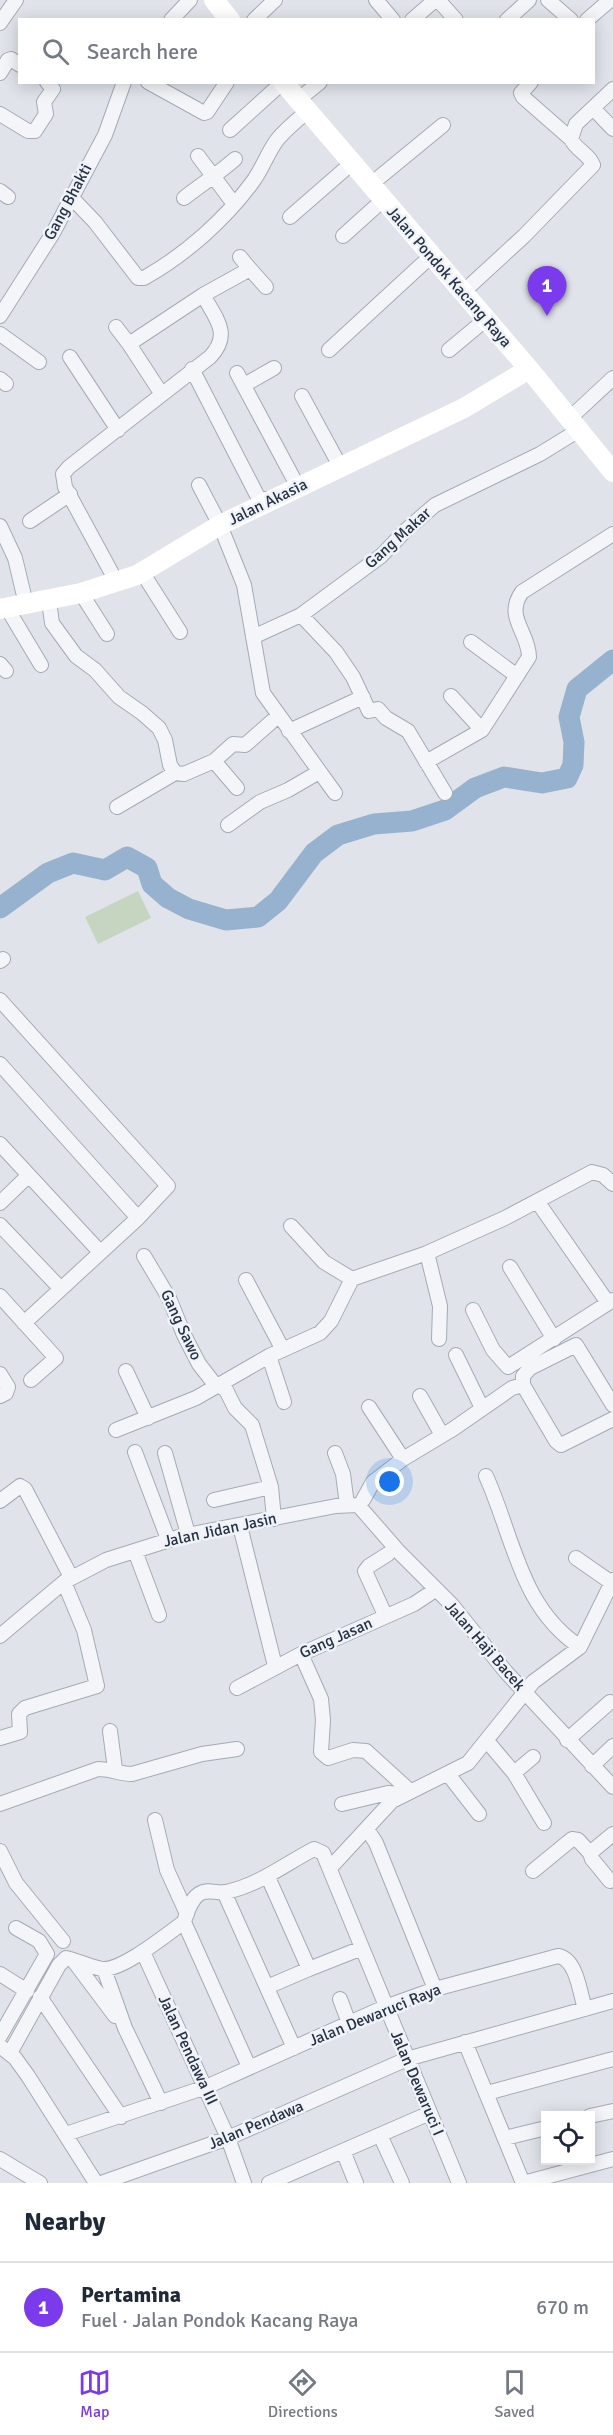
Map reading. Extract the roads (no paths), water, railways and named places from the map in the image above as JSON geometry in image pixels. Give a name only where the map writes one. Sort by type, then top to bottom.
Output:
[{"type":"street","points":[[0,23],[16,0]]},
{"type":"street","points":[[173,18],[190,0]]},
{"type":"street","points":[[213,0],[228,18]]},
{"type":"street","points":[[256,18],[276,0]]},
{"type":"street","points":[[376,0],[391,18]]},
{"type":"street","points":[[414,18],[435,0],[440,0],[454,18]]},
{"type":"street","points":[[509,18],[529,0]]},
{"type":"street","points":[[548,0],[569,18]]},
{"type":"street","points":[[588,18],[610,0]]},
{"type":"street","points":[[0,114],[28,131],[35,130],[46,114],[44,102],[53,89],[49,84]]},
{"type":"street","name":"Gang Bhakti","points":[[0,316],[53,233],[72,198],[105,135],[123,84]]},
{"type":"street","points":[[156,85],[204,113],[210,109],[226,84]]},
{"type":"street","points":[[230,130],[281,84]]},
{"type":"street","name":"Jalan Pondok Kacang Raya","points":[[285,84],[529,369],[613,472]]},
{"type":"street","points":[[72,198],[95,222],[138,278],[144,278],[170,262],[234,204],[255,178],[276,140],[319,84]]},
{"type":"street","points":[[462,293],[517,243],[593,165],[591,160],[575,147],[571,139],[523,97],[521,93],[529,84]]},
{"type":"street","points":[[571,139],[574,126],[613,89]]},
{"type":"street","points":[[593,108],[613,129]]},
{"type":"street","points":[[343,236],[377,192],[443,125]]},
{"type":"street","points":[[198,156],[234,204]]},
{"type":"street","points":[[184,198],[207,180],[213,179],[235,159]]},
{"type":"street","points":[[290,218],[352,163]]},
{"type":"street","points":[[240,256],[266,287]]},
{"type":"street","points":[[329,350],[431,256]]},
{"type":"street","points":[[129,344],[203,296],[250,269]]},
{"type":"street","points":[[116,581],[62,481],[63,474],[161,393],[210,357],[221,344],[222,335],[219,325],[203,296]]},
{"type":"street","points":[[449,350],[485,320]]},
{"type":"street","points":[[116,327],[161,393]]},
{"type":"street","points":[[0,333],[39,362]]},
{"type":"street","points":[[70,357],[118,430]]},
{"type":"street","points":[[192,369],[259,499],[271,500]]},
{"type":"street","points":[[274,369],[241,379],[298,488]]},
{"type":"street","name":"Jalan Akasia","points":[[11,607],[81,593],[142,572],[220,525],[464,408],[529,369]]},
{"type":"street","name":"Gang Makar","points":[[253,637],[301,615],[381,556],[405,530],[435,505],[540,454],[574,424],[613,378]]},
{"type":"street","points":[[302,396],[340,466]]},
{"type":"street","points":[[199,485],[220,525],[244,585],[263,693],[334,793]]},
{"type":"street","points":[[30,521],[70,494]]},
{"type":"street","points":[[0,526],[15,558],[11,607],[41,665]]},
{"type":"street","points":[[426,762],[482,730],[529,657],[515,612],[516,600],[522,592],[613,534]]},
{"type":"street","points":[[142,572],[180,632]]},
{"type":"street","points":[[81,593],[107,634]]},
{"type":"street","points":[[49,601],[52,623],[76,656],[95,670],[119,697],[159,728],[165,741],[170,765],[175,773]]},
{"type":"street","points":[[301,615],[336,652],[353,677],[369,711],[378,709],[386,718],[408,731],[445,794]]},
{"type":"street","points":[[471,642],[517,676]]},
{"type":"street","points":[[451,696],[482,730]]},
{"type":"street","points":[[289,731],[363,697]]},
{"type":"street","points":[[117,807],[175,773],[184,774],[214,760],[231,745],[245,745],[278,716]]},
{"type":"street","points":[[214,760],[237,788]]},
{"type":"street","points":[[228,825],[260,802],[288,790],[319,772]]},
{"type":"street","points":[[0,1000],[167,1183],[167,1189],[138,1218],[24,1323]]},
{"type":"street","points":[[0,1064],[138,1218]]},
{"type":"street","points":[[0,1143],[100,1252]]},
{"type":"street","points":[[116,1430],[196,1398],[269,1356],[312,1338],[325,1329],[352,1279],[428,1253],[505,1218],[592,1172],[603,1175],[613,1184]]},
{"type":"street","points":[[0,1203],[29,1175]]},
{"type":"street","points":[[473,1310],[498,1357],[508,1367],[610,1301],[537,1201]]},
{"type":"street","points":[[0,1225],[60,1289]]},
{"type":"street","points":[[291,1226],[324,1262],[352,1279]]},
{"type":"street","points":[[428,1253],[440,1306],[439,1339]]},
{"type":"street","name":"Gang Sawo","points":[[144,1256],[170,1298],[184,1335],[199,1364],[213,1382],[226,1390],[236,1410],[252,1425],[271,1487],[274,1519]]},
{"type":"street","points":[[510,1267],[554,1339]]},
{"type":"street","points":[[246,1280],[283,1350]]},
{"type":"street","points":[[0,1296],[57,1358],[32,1380]]},
{"type":"street","points":[[613,1405],[576,1345],[525,1371],[523,1385],[556,1441],[561,1445],[613,1419]]},
{"type":"street","points":[[456,1355],[482,1408]]},
{"type":"street","points":[[269,1356],[284,1402]]},
{"type":"street","points":[[126,1371],[148,1418]]},
{"type":"street","points":[[0,1374],[8,1388],[6,1393],[0,1396]]},
{"type":"street","points":[[335,1453],[356,1503],[372,1482],[403,1459],[512,1388],[523,1385]]},
{"type":"street","points":[[420,1396],[442,1435]]},
{"type":"street","points":[[367,1408],[403,1459]]},
{"type":"street","points":[[135,1452],[168,1539]]},
{"type":"street","points":[[165,1453],[188,1534]]},
{"type":"street","points":[[486,1476],[533,1598],[554,1626],[580,1647]]},
{"type":"street","points":[[0,1501],[20,1486],[25,1489],[68,1580],[84,1630],[97,1686],[25,1708],[19,1714],[20,1732],[0,1738]]},
{"type":"street","points":[[214,1500],[271,1487]]},
{"type":"street","name":"Jalan Jidan Jasin","points":[[0,1636],[68,1580],[106,1560],[188,1534],[356,1503]]},
{"type":"street","name":"Jalan Haji Bacek","points":[[356,1503],[458,1612],[567,1740],[613,1787]]},
{"type":"street","points":[[240,1526],[275,1666]]},
{"type":"street","points":[[135,1551],[159,1615]]},
{"type":"street","points":[[385,1615],[365,1571],[388,1554]]},
{"type":"street","points":[[330,1868],[367,1829],[383,1808],[406,1792],[468,1763],[524,1691],[580,1647],[612,1588],[576,1558]]},
{"type":"street","name":"Gang Jasan","points":[[237,1688],[275,1666],[414,1604],[435,1590]]},
{"type":"street","points":[[301,1654],[321,1699],[323,1720],[321,1752],[328,1758],[353,1750],[366,1751],[406,1792]]},
{"type":"street","points":[[567,1740],[610,1702]]},
{"type":"street","points":[[110,1731],[115,1769]]},
{"type":"street","points":[[487,1741],[514,1773],[544,1822]]},
{"type":"street","points":[[592,1766],[613,1746]]},
{"type":"street","points":[[0,1804],[98,1769],[115,1769],[123,1774],[132,1774],[202,1754],[237,1749]]},
{"type":"street","points":[[514,1773],[533,1757]]},
{"type":"street","points":[[448,1774],[479,1814]]},
{"type":"street","points":[[342,1804],[388,1793],[406,1792]]},
{"type":"street","points":[[156,1820],[167,1870],[185,1918],[249,2067]]},
{"type":"street","points":[[367,1829],[376,1842],[435,1989]]},
{"type":"street","points":[[590,1853],[613,1834]]},
{"type":"street","points":[[533,1871],[572,1839],[578,1840],[590,1853],[592,1859],[610,1881]]},
{"type":"street","name":"Jalan Dewaruci I","points":[[268,1877],[314,1849],[319,1850],[330,1868],[459,2183]]},
{"type":"street","points":[[0,1851],[16,1883],[63,1941]]},
{"type":"street","points":[[96,2183],[28,2076],[6,2050],[59,1965],[66,1958],[104,1969],[134,1958],[185,1918],[199,1894],[210,1890],[224,1892],[268,1877],[309,1969]]},
{"type":"street","points":[[224,1892],[294,2048]]},
{"type":"street","points":[[0,2036],[47,1954],[42,1945],[16,1928]]},
{"type":"street","points":[[267,1987],[362,1948]]},
{"type":"street","name":"Jalan Pendawa III","points":[[143,1952],[206,2087],[244,2183]]},
{"type":"street","name":"Jalan Dewaruci Raya","points":[[66,2134],[206,2087],[385,2007],[435,1989],[558,1956],[564,1957],[571,1965],[585,2009]]},
{"type":"street","points":[[73,1960],[124,2028]]},
{"type":"street","points":[[104,1969],[124,2028],[162,2103]]},
{"type":"street","points":[[0,1974],[27,1991]]},
{"type":"street","points":[[40,1997],[121,2117]]},
{"type":"street","points":[[339,2000],[350,2023]]},
{"type":"street","name":"Jalan Pendawa","points":[[101,2183],[228,2138],[407,2059],[613,2001]]},
{"type":"street","points":[[465,2042],[523,2183],[613,2159]]},
{"type":"street","points":[[487,2093],[613,2060]]},
{"type":"street","points":[[595,2115],[613,2111]]},
{"type":"street","points":[[269,2183],[298,2177],[343,2151],[430,2113]]},
{"type":"street","points":[[505,2138],[541,2129]]},
{"type":"street","points":[[380,2135],[402,2183]]},
{"type":"street","points":[[343,2151],[356,2183]]},
{"type":"street","points":[[0,2158],[40,2183]]},
{"type":"waterway","points":[[0,908],[48,873],[73,863],[105,870],[127,857],[147,868],[152,884],[168,898],[189,909],[226,920],[258,917],[278,901],[314,853],[338,835],[374,824],[412,821],[445,810],[475,788],[504,777],[542,783],[567,778],[573,765],[574,742],[569,717],[577,689],[613,660]]},
{"type":"place","name":"Pertamina","points":[[547,316]]}]
